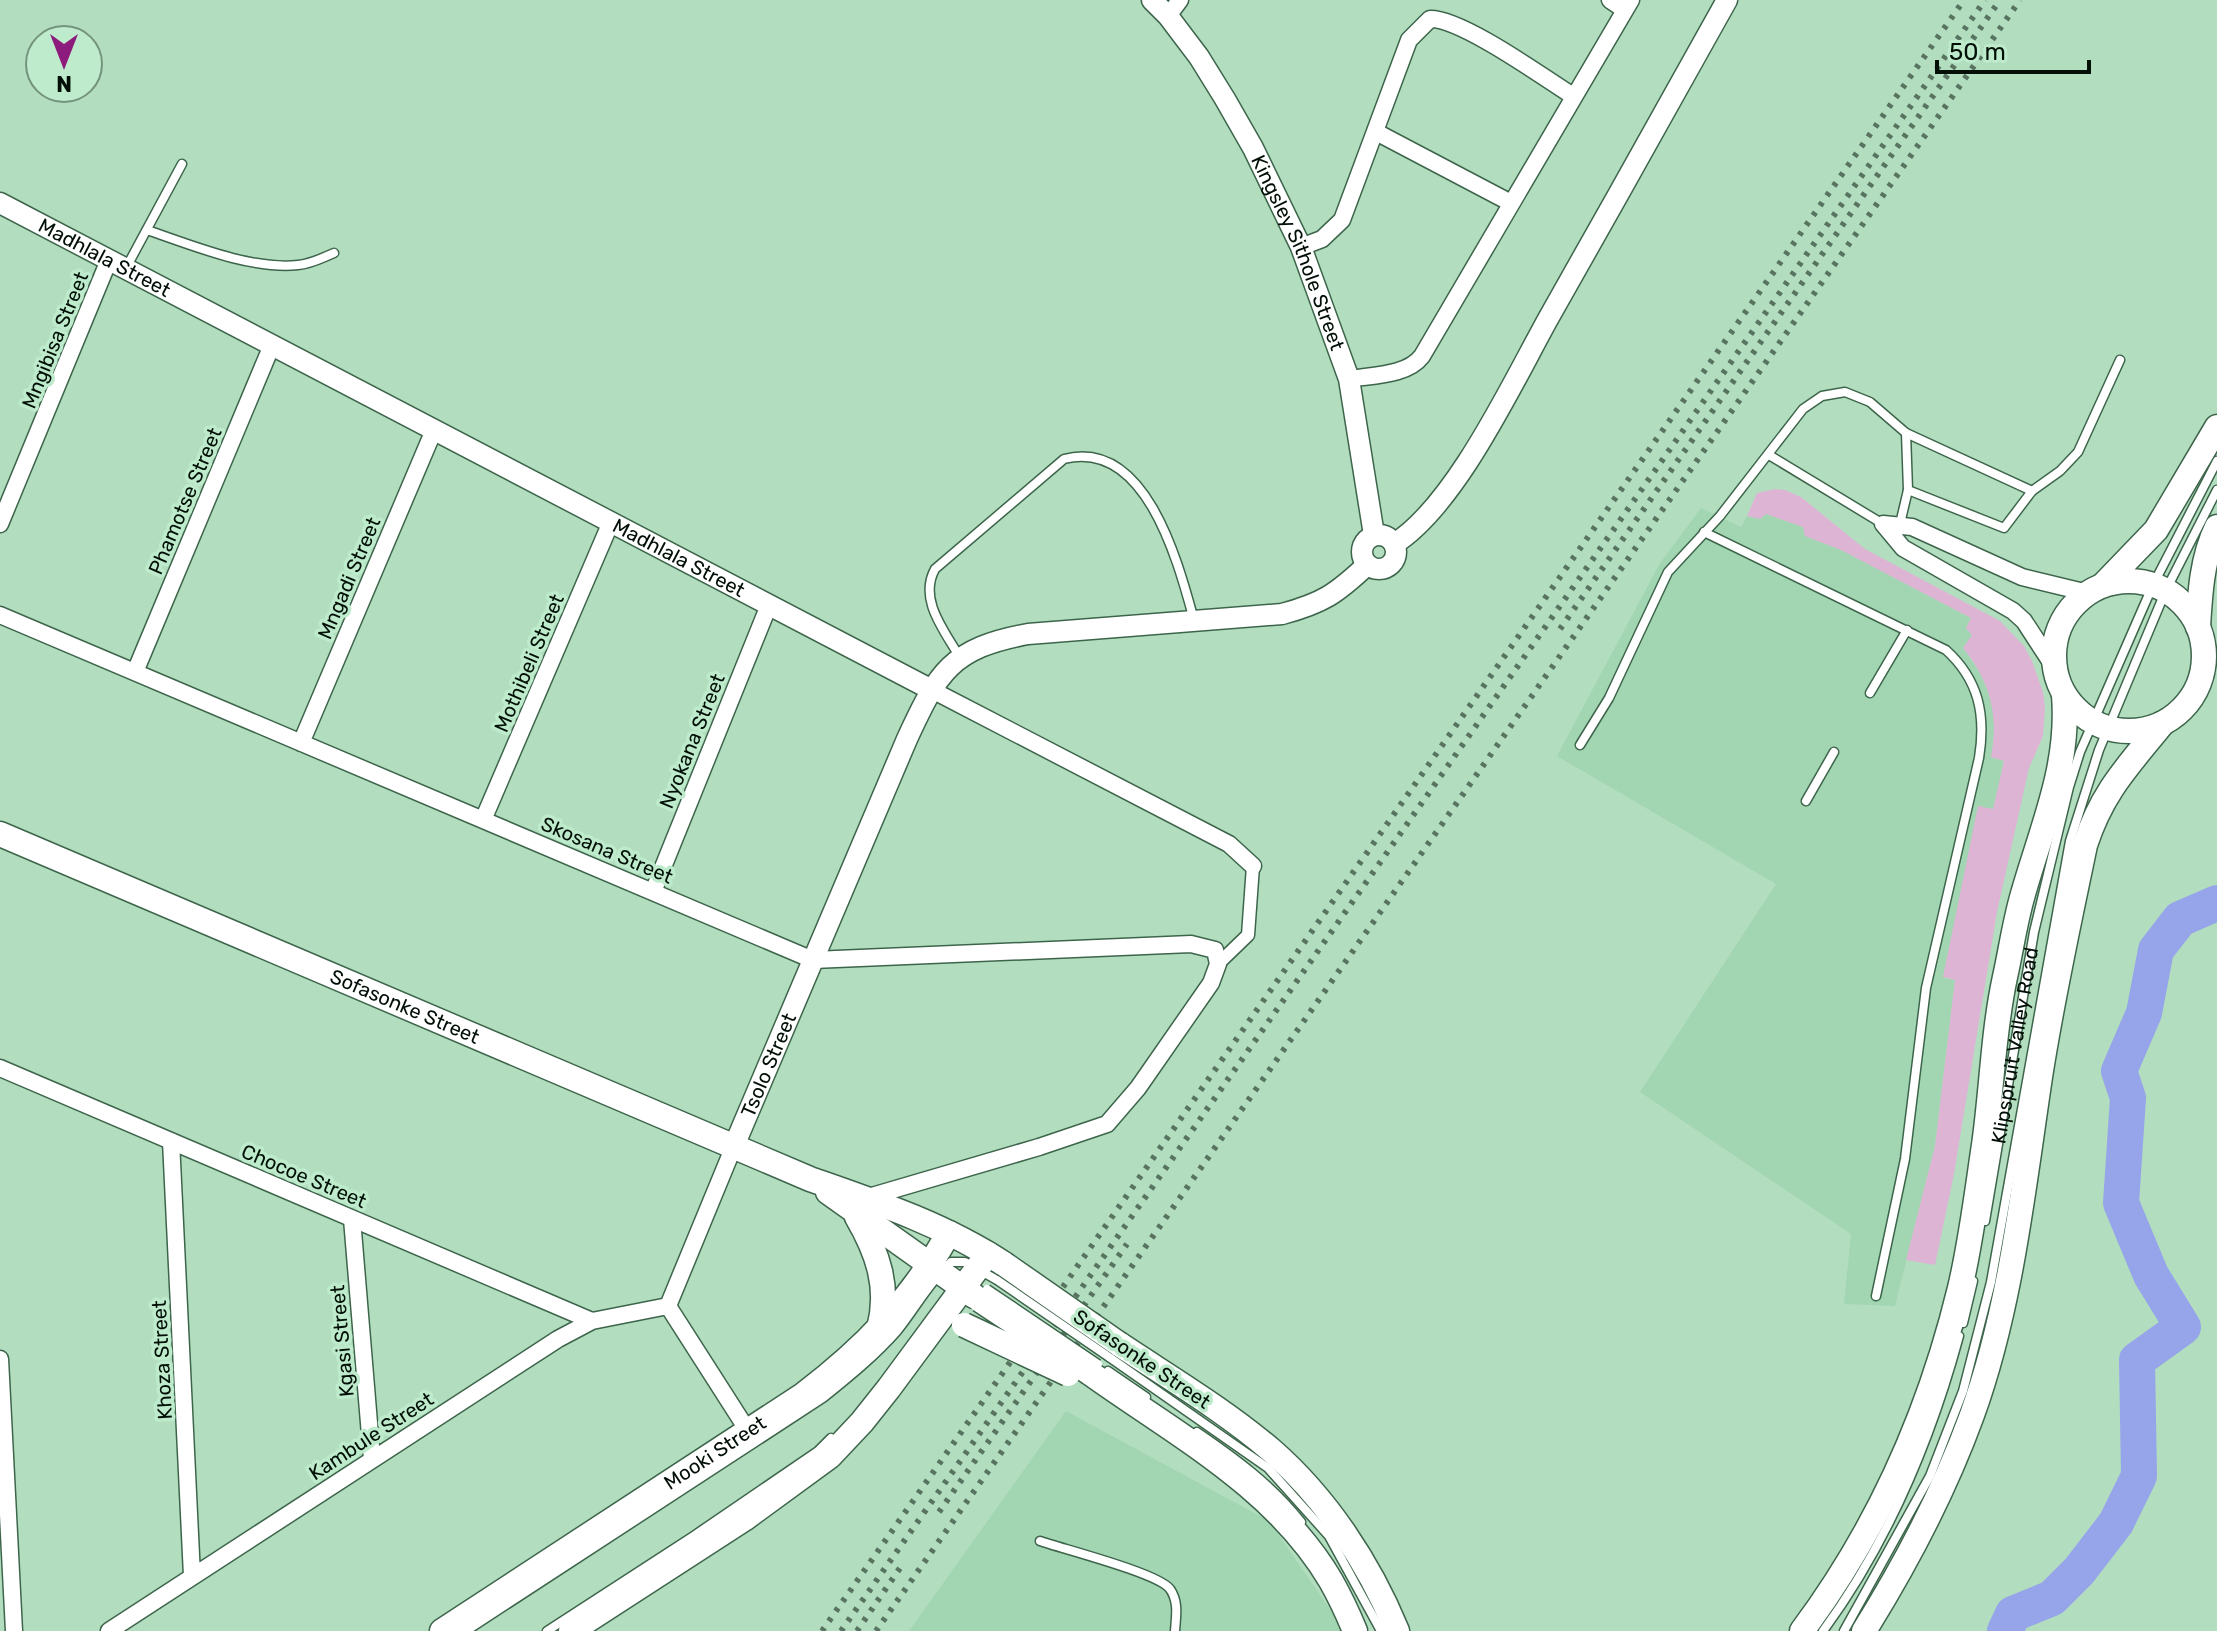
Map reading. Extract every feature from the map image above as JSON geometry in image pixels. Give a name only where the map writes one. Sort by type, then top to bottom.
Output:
[{"type":"main road","points":[[2217,427],[2156,530],[2073,606],[2060,624],[2054,645],[2054,667],[2064,695],[2074,708],[2101,726],[2135,731],[2162,724],[2186,705],[2198,687],[2204,657],[2198,627],[2202,579],[2217,527]]},
{"type":"main road","points":[[2095,589],[2122,581],[2159,588],[2181,602],[2198,627]]},
{"type":"main road","name":"Klipspruit Valley Road","points":[[1802,1631],[1859,1546],[1894,1479],[1929,1396],[1961,1286],[1984,1145],[2003,986],[2022,897],[2060,769],[2066,734],[2064,695]]},
{"type":"main road","name":"Klipspruit Valley Road","points":[[1864,1631],[1941,1494],[1989,1361],[2020,1209],[2049,1020],[2085,845],[2093,821],[2114,782],[2162,724]]},
{"type":"main road","name":"Sofasonke Street","points":[[0,834],[810,1179],[859,1205],[972,1276],[1114,1350],[1239,1424],[1306,1484],[1358,1554],[1397,1631]]},
{"type":"main road","points":[[859,1205],[882,1276],[884,1310],[878,1332]]},
{"type":"main road","name":"Sofasonke Street","points":[[859,1205],[949,1233],[972,1276],[1087,1371],[1215,1460],[1274,1509],[1310,1550],[1359,1626]]},
{"type":"main road","name":"Mooki Street","points":[[949,1233],[972,1276]]},
{"type":"main road","name":"Mooki Street","points":[[571,1631],[744,1519],[830,1456],[948,1317],[972,1276]]},
{"type":"main road","name":"Mooki Street","points":[[442,1631],[812,1388],[878,1332],[972,1276]]},
{"type":"main road","points":[[948,1317],[1087,1371]]},
{"type":"street","name":"Kingsley Sithole Street","points":[[1152,0],[1174,8],[1253,148],[1301,247],[1349,379],[1374,535]]},
{"type":"street","points":[[1349,379],[1399,371],[1417,362],[1628,5],[1610,0]]},
{"type":"street","points":[[1394,544],[1413,532],[1427,516],[1478,444],[1727,0]]},
{"type":"street","points":[[1301,247],[1322,239],[1342,220],[1409,40],[1430,19],[1439,18],[1467,30],[1573,96]]},
{"type":"street","points":[[1376,132],[1511,203]]},
{"type":"street","name":"Madhlala Street","points":[[0,203],[1229,844],[1253,866],[1248,935],[1218,964]]},
{"type":"street","name":"Mngibisa Street","points":[[0,524],[118,264]]},
{"type":"street","name":"Phamotse Street","points":[[135,672],[272,345]]},
{"type":"street","name":"Mngadi Street","points":[[301,743],[434,430]]},
{"type":"street","name":"Mothibeli Street","points":[[483,820],[611,522]]},
{"type":"street","points":[[2054,667],[2024,621],[2004,604],[1903,548],[1893,529],[1912,527],[2022,577],[2095,589]]},
{"type":"street","points":[[1374,535],[1383,535],[1394,544],[1396,556],[1390,566],[1378,570],[1367,565],[1361,551],[1365,541],[1374,535]]},
{"type":"street","name":"Tsolo Street","points":[[668,1306],[930,689],[949,666],[976,647],[1028,634],[1282,614],[1306,608],[1336,594],[1367,565]]},
{"type":"street","name":"Nyokana Street","points":[[653,892],[769,605]]},
{"type":"street","name":"Skosana Street","points":[[0,615],[813,960],[1191,944],[1215,950],[1218,964]]},
{"type":"street","points":[[859,1205],[1107,1124],[1146,1077],[1211,983],[1218,964]]},
{"type":"street","name":"Chocoe Street","points":[[0,1068],[592,1321]]},
{"type":"street","name":"Khoza Street","points":[[171,1141],[192,1576]]},
{"type":"street","name":"Kgasi Street","points":[[352,1219],[372,1459]]},
{"type":"street","points":[[668,1306],[748,1431]]},
{"type":"street","name":"Kambule Street","points":[[109,1631],[558,1339],[592,1321],[668,1306]]},
{"type":"street","points":[[0,1359],[14,1631]]},
{"type":"lane","points":[[118,264],[147,230],[182,164]]},
{"type":"lane","points":[[147,230],[234,258],[279,265],[311,263],[334,253]]},
{"type":"lane","points":[[1908,490],[2004,528],[2032,491],[2060,471],[2078,452],[2120,360]]},
{"type":"lane","points":[[1580,745],[1609,698],[1668,572],[1720,516],[1803,409],[1822,396],[1845,392],[1870,402],[1906,433],[2032,491]]},
{"type":"lane","points":[[1769,455],[1893,529],[1908,490],[1906,433]]},
{"type":"lane","points":[[960,658],[929,599],[929,579],[935,569],[1064,459],[1080,455],[1106,460],[1125,473],[1159,517],[1177,560],[1194,621]]},
{"type":"lane","name":"Klipspruit Valley Road","points":[[1982,1236],[2034,932],[2069,787],[2101,726],[2217,461]]},
{"type":"lane","name":"Klipspruit Valley Road","points":[[1844,1631],[1930,1476],[1963,1391],[1991,1282],[2070,841],[2101,726],[2159,588],[2217,490]]},
{"type":"lane","points":[[1704,532],[1946,650],[1957,660],[1977,691],[1983,720],[1982,739],[1926,988],[1905,1159],[1876,1296]]},
{"type":"lane","points":[[1870,693],[1907,630]]},
{"type":"lane","points":[[1806,801],[1834,752]]},
{"type":"lane","points":[[1823,1631],[1869,1559],[1901,1496],[1943,1395],[1977,1265]]},
{"type":"lane","name":"Mooki Street","points":[[466,1631],[823,1398],[894,1334],[972,1276]]},
{"type":"lane","name":"Mooki Street","points":[[847,1423],[948,1317]]},
{"type":"lane","points":[[1114,1350],[1277,1477],[1329,1536],[1381,1631]]},
{"type":"lane","points":[[1087,1371],[1161,1407]]},
{"type":"lane","points":[[1185,1424],[1256,1474],[1285,1501],[1311,1534]]},
{"type":"lane","points":[[547,1631],[806,1459],[837,1432]]},
{"type":"lane","points":[[1040,1541],[1150,1577],[1168,1586],[1177,1604],[1175,1631]]},
{"type":"lane","points":[[1334,1566],[1348,1587],[1359,1626]]},
{"type":"shaded area","points":[[1775,489],[1801,497],[1865,549],[2000,621],[2024,646],[2043,692],[2043,736],[2029,768],[1997,912],[1954,1174],[1935,1265],[1906,1260],[1935,1146],[1955,980],[1943,977],[1978,806],[1993,809],[2004,761],[1991,757],[1994,727],[1990,699],[1980,673],[1963,648],[1972,635],[1966,628],[1971,618],[1841,550],[1805,536],[1803,527],[1766,514],[1760,519],[1747,516],[1757,493]]},
{"type":"shaded area","points":[[1701,508],[1741,527],[1747,516],[1760,519],[1766,514],[1778,516],[1804,527],[1806,536],[1841,550],[1971,618],[1966,628],[1973,634],[1963,648],[1981,674],[1992,703],[1995,721],[1992,757],[2004,761],[1993,809],[1979,806],[1944,978],[1955,980],[1935,1146],[1895,1306],[1844,1304],[1851,1234],[1640,1092],[1776,884],[1557,756],[1660,563]]},
{"type":"shaded area","points":[[1066,1411],[1269,1521],[1345,1631],[909,1631]]},
{"type":"waterway","points":[[2005,1631],[2013,1614],[2052,1598],[2079,1571],[2116,1523],[2139,1476],[2137,1360],[2183,1327],[2151,1275],[2121,1203],[2128,1098],[2119,1071],[2144,1013],[2156,950],[2180,919],[2217,903]]},
{"type":"railway","points":[[822,1631],[1964,0]]},
{"type":"railway","points":[[841,1631],[1985,0]]},
{"type":"railway","points":[[1560,629],[2000,0]]},
{"type":"railway","points":[[876,1631],[2020,0]]},
{"type":"railway","points":[[939,1512],[1127,1244]]},
{"type":"railway","points":[[857,1631],[900,1568]]}]
